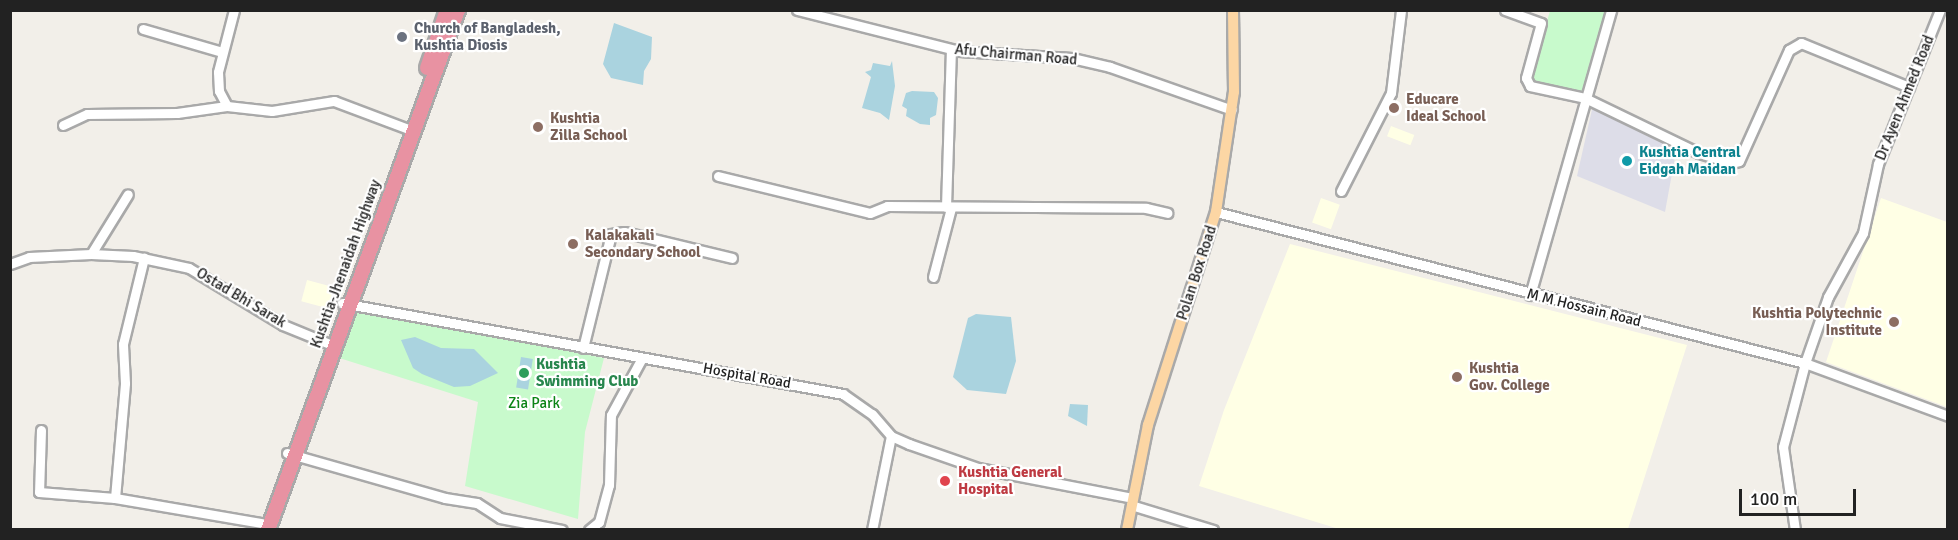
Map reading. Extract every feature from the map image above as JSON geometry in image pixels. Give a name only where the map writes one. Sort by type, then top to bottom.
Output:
[{"type":"highway","name":"Kushtia-Jhenaidah Highway","points":[[382,205],[447,10]]},
{"type":"highway","name":"Kushtia-Jhenaidah Highway","points":[[263,527],[292,455],[382,205],[458,10]]},
{"type":"highway","name":"Kushtia-Jhenaidah Highway","points":[[321,371],[327,343],[345,304]]},
{"type":"main road","name":"Polan Box Road","points":[[1127,530],[1148,425],[1216,212],[1232,110],[1233,10]]},
{"type":"street","points":[[227,106],[219,91],[222,52],[234,10]]},
{"type":"street","name":"Afu Chairman Road","points":[[797,10],[951,50],[1072,58],[1110,67],[1232,110]]},
{"type":"street","points":[[1341,191],[1391,93],[1401,10]]},
{"type":"street","points":[[1505,10],[1541,23],[1526,84],[1585,98],[1699,153],[1736,163],[1789,50],[1801,43],[1909,87]]},
{"type":"street","points":[[1530,295],[1611,10]]},
{"type":"street","name":"Dr Ayen Ahmed Road","points":[[1795,530],[1783,447],[1805,363],[1828,297],[1863,233],[1878,164],[1940,10]]},
{"type":"street","points":[[144,29],[222,52]]},
{"type":"street","points":[[933,277],[948,207],[951,50]]},
{"type":"street","points":[[63,124],[87,114],[177,113],[227,106],[272,111],[334,101],[406,128]]},
{"type":"street","points":[[718,176],[870,213],[887,206],[1146,208],[1167,213]]},
{"type":"street","points":[[91,254],[128,194]]},
{"type":"street","name":"M M Hossain Road","points":[[1216,212],[1530,295],[1805,363],[1947,416]]},
{"type":"street","points":[[583,348],[611,234],[624,232],[732,258]]},
{"type":"street","name":"Ostad Bhi Sarak","points":[[10,264],[29,257],[91,254],[144,258],[189,268],[283,325],[327,343]]},
{"type":"street","points":[[115,498],[125,383],[123,344],[128,312],[144,258]]},
{"type":"street","name":"Hospital Road","points":[[345,304],[843,394],[872,414],[891,436],[978,468],[1132,501],[1213,530]]},
{"type":"street","points":[[589,530],[599,522],[609,485],[611,415],[642,358]]},
{"type":"street","points":[[41,430],[39,492],[115,498],[263,527]]},
{"type":"street","points":[[872,530],[891,436]]},
{"type":"street","points":[[292,455],[445,498],[477,503],[500,518],[562,530]]},
{"type":"street","points":[[499,530],[500,518]]},
{"type":"shaded area","name":"Kushtia Central Eidgah Maidan","points":[[1593,105],[1677,146],[1665,212],[1577,176]]},
{"type":"shaded area","points":[[1391,126],[1414,135],[1410,145],[1387,136]]},
{"type":"shaded area","points":[[1321,198],[1340,205],[1331,229],[1312,222]]},
{"type":"shaded area","name":"Kushtia Polytechnic Institute","points":[[1881,198],[1947,222],[1947,407],[1826,362]]},
{"type":"shaded area","name":"Kushtia Gov. College","points":[[1290,244],[1687,345],[1628,529],[1339,529],[1199,486],[1224,410]]},
{"type":"shaded area","points":[[307,280],[334,287],[328,308],[301,301]]},
{"type":"green space","points":[[1550,11],[1606,11],[1581,96],[1529,82]]},
{"type":"green space","name":"Zia Park","points":[[352,310],[604,358],[585,432],[578,519],[465,486],[478,402],[333,356]]},
{"type":"water","points":[[614,23],[652,37],[651,59],[644,71],[643,85],[611,78],[603,64]]},
{"type":"water","points":[[892,61],[895,86],[889,120],[880,113],[862,108],[871,77],[865,72],[871,70],[873,63],[890,66]]},
{"type":"water","points":[[934,92],[938,98],[936,115],[930,118],[930,125],[920,124],[906,116],[907,109],[902,106],[906,93]]},
{"type":"water","points":[[976,314],[1011,317],[1016,361],[1006,394],[967,390],[953,377],[968,318]]},
{"type":"water","points":[[415,337],[441,348],[474,349],[498,373],[470,386],[454,387],[422,374],[413,368],[401,340]]},
{"type":"water","name":"Kushtia Swimming Club","points":[[521,357],[533,359],[528,389],[516,388]]},
{"type":"water","points":[[1070,404],[1088,405],[1087,426],[1068,416]]},
{"type":"place","name":"Church of Bangladesh, Kushtia Diosis","points":[[402,37]]},
{"type":"place","name":"Educare Ideal School","points":[[1394,108]]},
{"type":"place","name":"Kushtia Zilla School","points":[[538,127]]},
{"type":"place","name":"Kushtia Central Eidgah Maidan","points":[[1627,161]]},
{"type":"place","name":"Kalakakali Secondary School","points":[[573,244]]},
{"type":"place","name":"Kushtia Polytechnic Institute","points":[[1894,322]]},
{"type":"place","name":"Kushtia Swimming Club","points":[[524,373]]},
{"type":"place","name":"Kushtia Gov. College","points":[[1457,377]]},
{"type":"place","name":"Kushtia General Hospital","points":[[945,481]]}]
